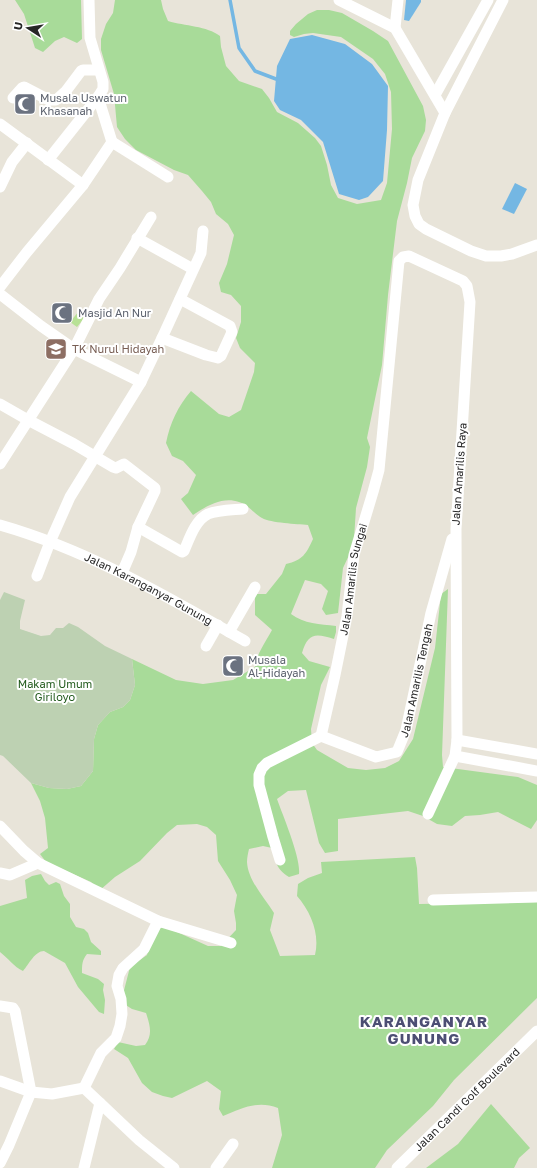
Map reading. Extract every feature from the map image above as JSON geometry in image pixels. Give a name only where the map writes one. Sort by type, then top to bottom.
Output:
[{"type":"street","points":[[48,160],[98,97],[103,86],[90,38],[89,0]]},
{"type":"street","points":[[339,0],[395,28],[445,113]]},
{"type":"street","points":[[395,28],[398,0]]},
{"type":"street","points":[[435,95],[488,0]]},
{"type":"street","points":[[503,0],[445,113],[418,180],[413,205],[415,216],[419,224],[426,229],[471,251],[486,256],[512,254],[537,245]]},
{"type":"street","points":[[13,98],[24,87],[49,100],[56,100],[81,71],[98,70]]},
{"type":"street","points":[[98,97],[112,142],[168,177]]},
{"type":"street","points":[[0,124],[83,185]]},
{"type":"street","points":[[112,142],[83,185],[0,287],[41,326],[74,348],[141,382]]},
{"type":"street","points":[[0,187],[12,162],[27,143]]},
{"type":"street","points":[[0,464],[74,348],[99,299],[151,217]]},
{"type":"street","points":[[37,576],[50,542],[70,498],[141,382],[201,252],[203,231]]},
{"type":"street","points":[[137,238],[193,269]]},
{"type":"street","name":"Jalan Amarilis Raya","points":[[399,261],[403,257],[409,256],[463,281],[467,286],[470,296],[456,529]]},
{"type":"street","name":"Jalan Amarilis Sungai","points":[[321,736],[347,616],[352,566],[379,470],[399,261]]},
{"type":"street","points":[[162,338],[206,355],[218,358],[232,332],[230,326],[180,299]]},
{"type":"street","points":[[0,404],[115,468],[124,464],[155,488],[138,527],[131,552],[122,573]]},
{"type":"street","points":[[138,527],[182,552],[203,518],[212,513],[243,509]]},
{"type":"street","name":"Jalan Karanganyar Gunung","points":[[0,525],[50,542],[122,573],[245,641]]},
{"type":"street","name":"Jalan Amarilis Tengah","points":[[321,736],[376,757],[397,752],[406,730],[431,613],[451,561],[456,529]]},
{"type":"street","points":[[428,814],[455,756],[457,740],[451,561]]},
{"type":"street","points":[[230,632],[255,586]]},
{"type":"street","points":[[206,646],[218,625]]},
{"type":"street","points":[[280,860],[272,837],[259,785],[259,775],[266,763],[321,736]]},
{"type":"street","points":[[457,740],[537,754]]},
{"type":"street","points":[[501,764],[504,748]]},
{"type":"street","points":[[455,756],[537,771]]},
{"type":"street","points":[[0,826],[38,863],[158,921],[231,943]]},
{"type":"street","points":[[0,873],[10,875],[38,863]]},
{"type":"street","points":[[433,900],[537,896]]},
{"type":"street","points":[[84,1088],[101,1053],[116,1038],[120,1026],[122,1014],[118,986],[119,975],[123,968],[144,949],[158,921]]},
{"type":"street","points":[[0,1006],[13,1008],[15,1011],[31,1092],[0,1163]]},
{"type":"street","name":"Jalan Candi Golf Boulevard","points":[[397,1168],[537,1031]]},
{"type":"street","points":[[0,1082],[31,1092],[52,1094],[84,1088]]},
{"type":"street","points":[[84,1088],[139,1140],[174,1168]]},
{"type":"street","points":[[84,1168],[100,1102]]},
{"type":"street","points":[[216,1168],[234,1144]]},
{"type":"green space","points":[[15,0],[81,0],[82,39],[77,43],[64,37],[55,41],[43,52],[35,48],[24,14]]},
{"type":"green space","points":[[115,0],[161,0],[168,21],[209,30],[220,36],[226,66],[239,81],[262,89],[277,112],[298,123],[315,138],[321,146],[331,185],[338,198],[357,204],[381,200],[387,183],[392,129],[391,92],[385,74],[373,59],[341,37],[313,33],[294,37],[290,35],[290,31],[296,24],[308,14],[317,10],[329,10],[342,13],[373,31],[388,41],[423,106],[426,120],[425,131],[412,158],[397,221],[388,295],[382,365],[367,438],[370,447],[367,467],[356,508],[354,539],[350,553],[343,568],[338,613],[326,615],[322,609],[328,591],[321,584],[305,580],[291,614],[307,622],[336,626],[334,639],[322,636],[313,636],[304,646],[302,653],[309,661],[330,667],[321,685],[311,729],[312,743],[317,750],[348,768],[366,770],[385,768],[399,761],[413,739],[435,648],[441,594],[448,589],[442,755],[443,767],[518,777],[537,785],[537,820],[531,829],[498,812],[465,816],[452,826],[437,824],[423,816],[408,811],[338,819],[338,851],[325,853],[319,843],[306,790],[288,791],[277,799],[297,858],[299,874],[289,877],[281,871],[277,865],[272,848],[263,846],[249,849],[247,862],[250,876],[274,913],[270,930],[280,956],[315,955],[316,939],[313,924],[302,902],[297,896],[298,884],[308,878],[322,873],[321,862],[415,857],[419,904],[537,902],[537,998],[454,1080],[433,1106],[387,1150],[375,1168],[272,1168],[282,1135],[278,1108],[264,1105],[250,1106],[223,1116],[219,1109],[221,1091],[207,1081],[172,1098],[163,1096],[152,1092],[142,1083],[128,1058],[114,1049],[118,1042],[136,1046],[145,1045],[148,1041],[150,1026],[146,1013],[132,1009],[121,1002],[130,967],[147,955],[152,936],[156,929],[166,927],[208,946],[221,946],[236,930],[234,911],[237,895],[230,880],[218,861],[216,835],[207,827],[197,824],[177,825],[167,833],[140,861],[115,877],[99,891],[91,882],[46,862],[40,854],[48,848],[45,818],[40,801],[31,783],[49,788],[67,789],[81,786],[93,771],[94,739],[98,725],[110,712],[123,707],[130,700],[135,685],[132,659],[176,680],[203,684],[233,680],[255,667],[259,653],[272,630],[255,615],[255,594],[266,594],[282,574],[286,564],[296,561],[303,556],[313,539],[308,525],[266,520],[242,503],[233,500],[221,501],[209,505],[193,515],[181,499],[188,493],[196,475],[183,461],[172,456],[166,443],[172,422],[178,409],[191,391],[219,414],[229,417],[241,410],[254,372],[255,363],[240,348],[236,338],[241,322],[241,306],[231,295],[221,292],[219,283],[227,264],[234,235],[228,224],[216,214],[211,202],[188,175],[174,170],[136,150],[125,139],[117,127],[114,94],[101,50],[101,39],[106,24],[113,13]]},
{"type":"green space","points":[[79,311],[86,316],[77,327],[70,322]]},
{"type":"green space","name":"Makam Umum Giriloyo","points":[[4,592],[25,600],[20,621],[20,629],[41,636],[50,635],[56,628],[63,628],[69,623],[78,627],[105,646],[132,659],[135,685],[130,700],[123,707],[110,712],[98,725],[94,739],[93,771],[81,786],[67,789],[49,788],[31,783],[3,756],[0,755],[0,600]]},
{"type":"green space","points":[[41,874],[49,885],[56,882],[60,884],[64,896],[70,904],[70,917],[76,927],[84,929],[88,933],[91,942],[101,951],[101,955],[87,954],[84,958],[82,973],[98,979],[104,984],[104,1014],[99,1012],[78,987],[65,963],[44,951],[35,955],[23,971],[0,952],[0,906],[27,898],[25,880],[32,876]]},
{"type":"green space","points":[[491,1104],[530,1148],[519,1158],[514,1168],[426,1168],[458,1144]]},
{"type":"water","points":[[406,0],[421,0],[409,21],[404,20]]},
{"type":"water","points":[[312,35],[345,44],[372,64],[388,86],[387,130],[383,181],[368,197],[359,200],[339,194],[323,142],[301,120],[280,110],[274,101],[277,66],[290,39]]},
{"type":"water","points":[[515,183],[527,189],[514,214],[502,209]]},
{"type":"waterway","points":[[230,0],[239,48],[255,71],[276,79]]},
{"type":"place","name":"Musala Uswatun Khasanah","points":[[25,104]]},
{"type":"place","name":"Masjid An Nur","points":[[62,313]]},
{"type":"place","name":"TK Nurul Hidayah","points":[[56,349]]},
{"type":"place","name":"Musala Al-Hidayah","points":[[233,666]]},
{"type":"district","name":"KARANGANYAR GUNUNG","points":[[424,1030]]}]
